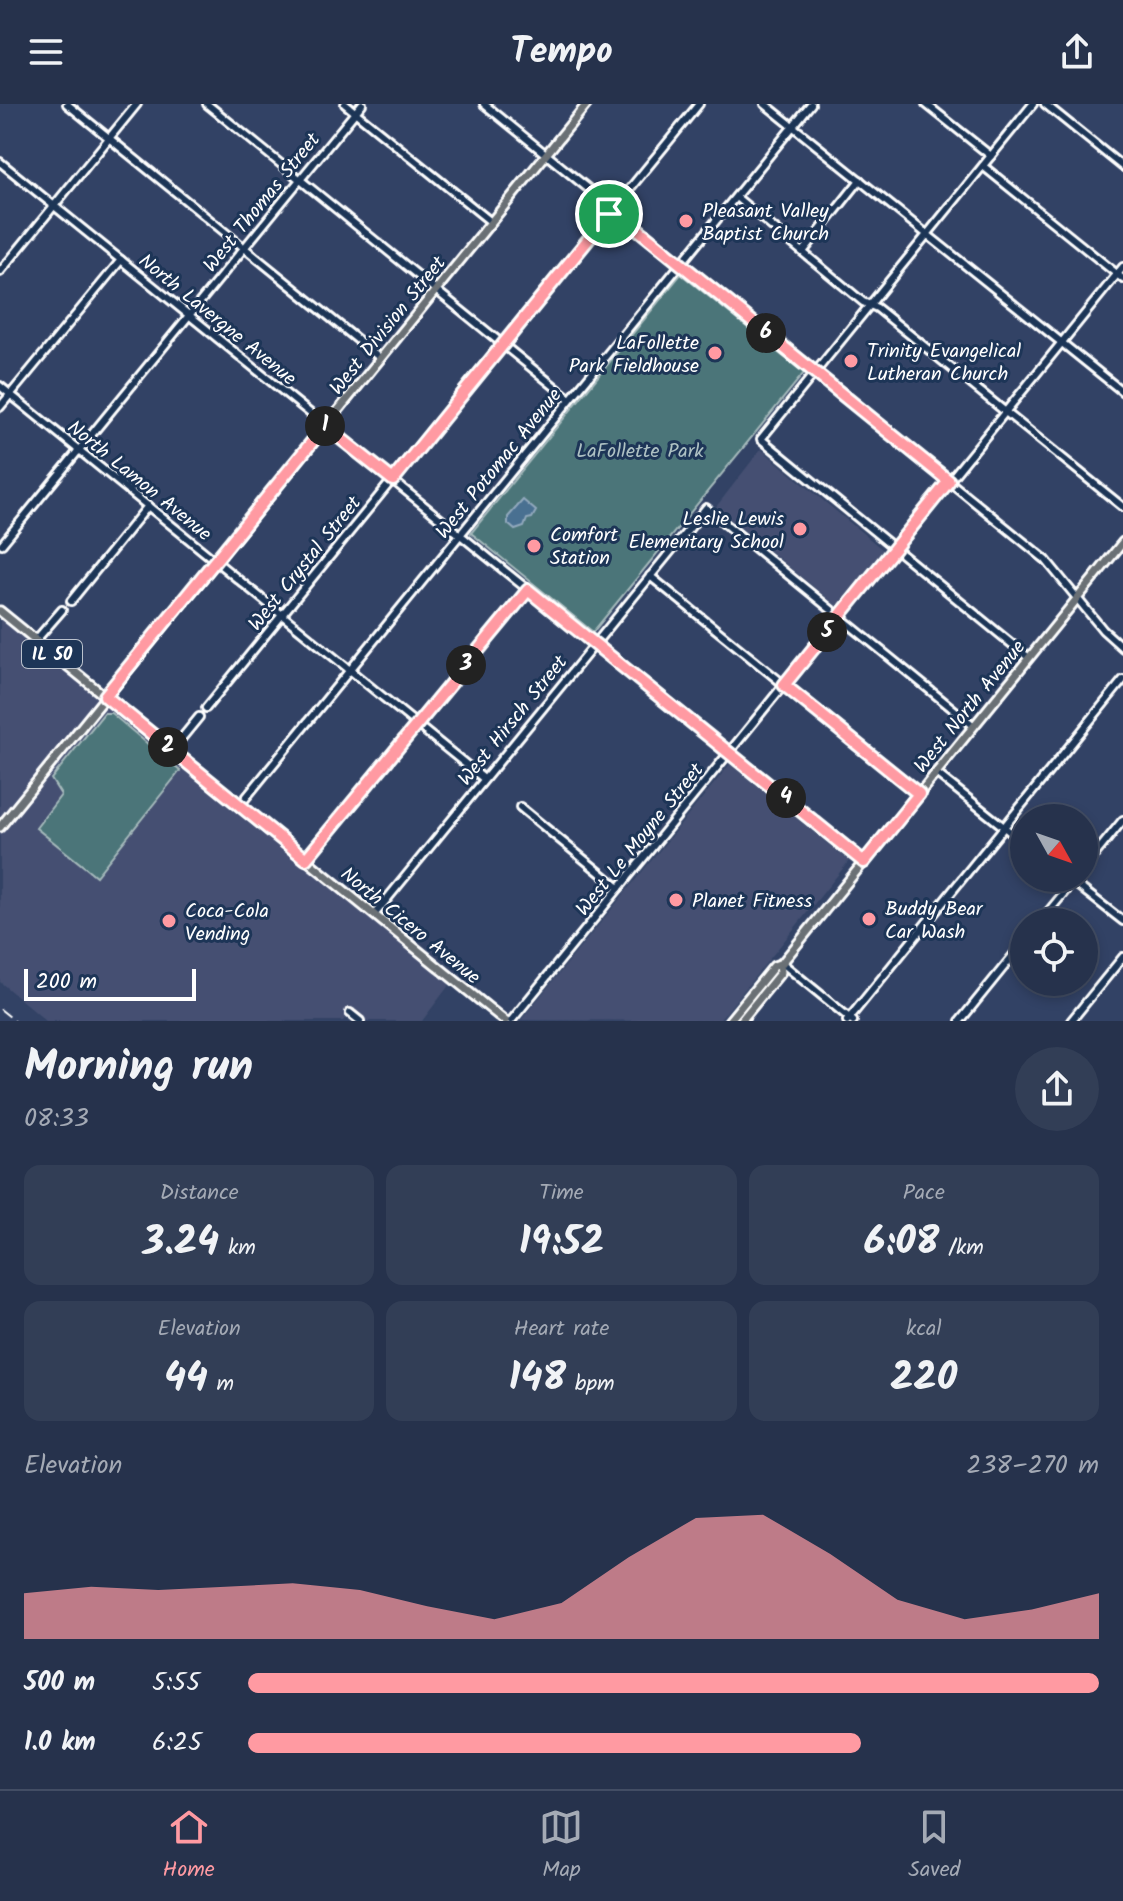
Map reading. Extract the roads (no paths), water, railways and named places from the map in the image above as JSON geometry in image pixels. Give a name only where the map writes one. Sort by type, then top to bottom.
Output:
[{"type":"main road","name":"West Division Street","points":[[0,827],[587,104]]},
{"type":"main road","name":"West North Avenue","points":[[729,1021],[773,967],[781,964],[1123,542]]},
{"type":"main road","name":"North Cicero Avenue","points":[[0,611],[505,1021]]},
{"type":"main road","name":"West North Avenue","points":[[741,1021],[781,972],[781,964]]},
{"type":"street","points":[[67,104],[380,358]]},
{"type":"street","points":[[0,272],[137,104]]},
{"type":"street","points":[[207,104],[570,399]]},
{"type":"street","points":[[345,104],[491,222]]},
{"type":"street","name":"West Thomas Street","points":[[2,544],[362,104]]},
{"type":"street","points":[[484,104],[1046,560],[1103,630],[1123,648]]},
{"type":"street","name":"West Crystal Street","points":[[206,708],[699,104]]},
{"type":"street","points":[[765,104],[1123,392]]},
{"type":"street","name":"West Potomac Avenue","points":[[240,805],[811,104]]},
{"type":"street","points":[[926,104],[991,156]]},
{"type":"street","points":[[1029,658],[761,439],[1033,104]]},
{"type":"street","points":[[1045,104],[1123,167]]},
{"type":"street","name":"North Lavergne Avenue","points":[[0,162],[864,862]]},
{"type":"street","points":[[983,166],[1120,277]]},
{"type":"street","points":[[803,252],[860,180]]},
{"type":"street","points":[[736,197],[1123,507]]},
{"type":"street","points":[[0,407],[121,260]]},
{"type":"street","name":"West Le Moyne Street","points":[[511,1021],[1062,342],[1120,277],[1123,267]]},
{"type":"street","name":"North Lamon Avenue","points":[[0,386],[484,779]]},
{"type":"street","points":[[71,601],[148,506]]},
{"type":"street","name":"West Hirsch Street","points":[[374,915],[706,508],[839,617]]},
{"type":"street","points":[[650,576],[919,794]]},
{"type":"street","points":[[306,859],[528,590]]},
{"type":"street","points":[[36,640],[62,610]]},
{"type":"street","points":[[839,617],[974,726]]},
{"type":"street","points":[[781,964],[850,1020],[1123,680]]},
{"type":"street","points":[[172,750],[199,717]]},
{"type":"street","points":[[936,773],[1010,832]]},
{"type":"street","points":[[520,807],[619,888]]},
{"type":"street","points":[[1098,851],[1123,820]]},
{"type":"street","points":[[1088,892],[1123,921]]},
{"type":"street","points":[[1071,1021],[1123,957]]},
{"type":"street","points":[[960,1021],[1010,959]]},
{"type":"street","points":[[350,1013],[360,1021]]},
{"type":"railway","points":[[0,1009],[15,1021]]},
{"type":"place","name":"Pleasant Valley Baptist Church","points":[[686,221]]},
{"type":"place","name":"LaFollette Park Fieldhouse","points":[[715,353]]},
{"type":"place","name":"Trinity Evangelical Lutheran Church","points":[[851,361]]},
{"type":"place","name":"Leslie Lewis Elementary School","points":[[800,529]]},
{"type":"place","name":"Comfort Station","points":[[534,546]]},
{"type":"place","name":"Planet Fitness","points":[[676,900]]},
{"type":"place","name":"Buddy Bear Car Wash","points":[[869,919]]},
{"type":"place","name":"Coca-Cola Vending","points":[[169,921]]},
{"type":"park label","name":"LaFollette Park","points":[[640,450]]}]
